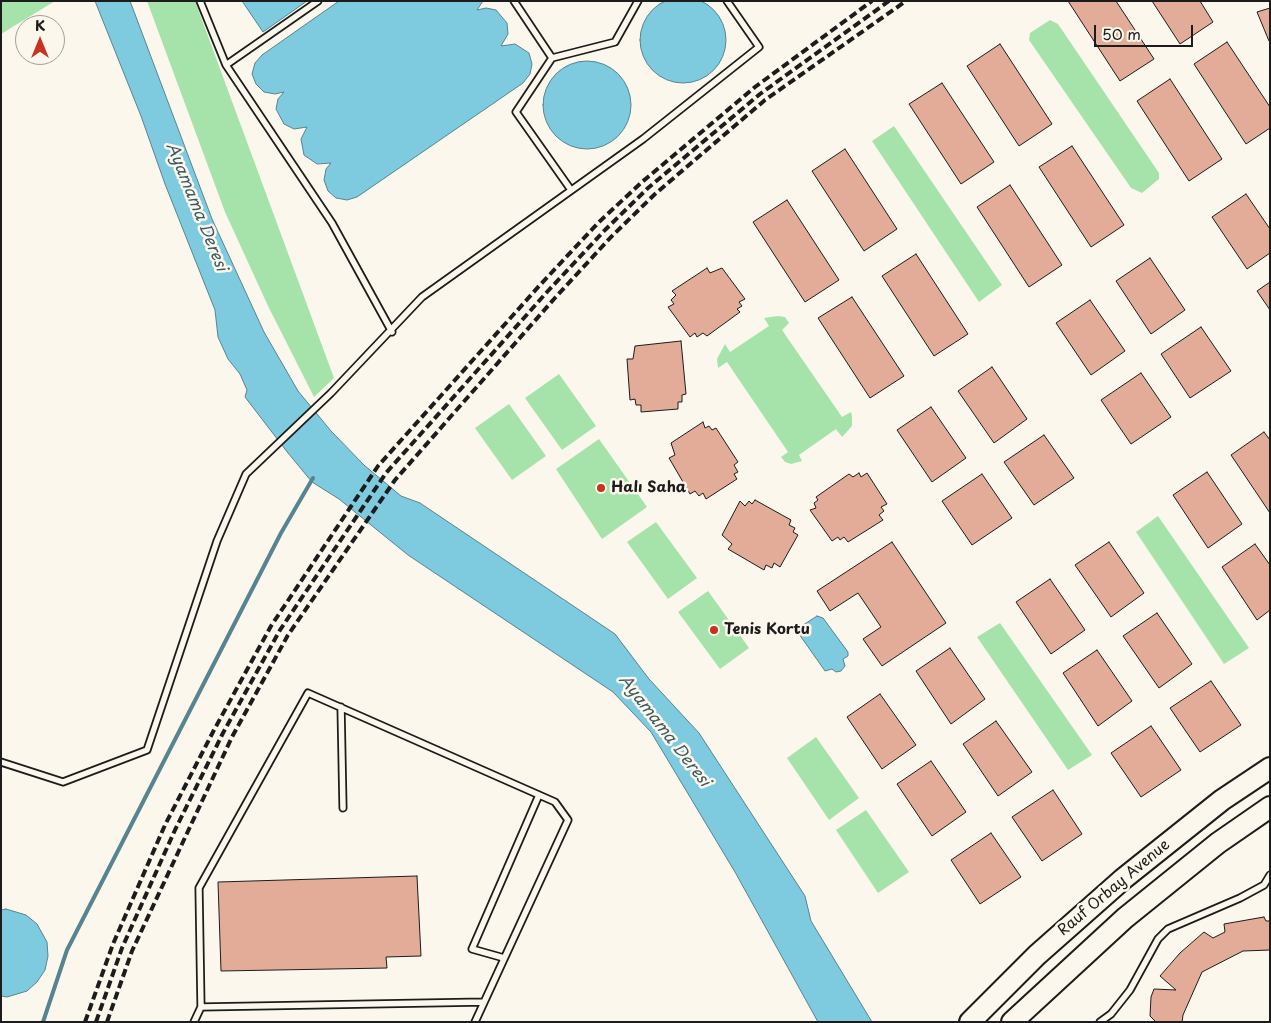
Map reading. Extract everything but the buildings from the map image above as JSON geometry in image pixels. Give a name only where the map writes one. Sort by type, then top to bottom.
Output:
[{"type":"highway","name":"Rauf Orbay Avenue","points":[[970,1022],[1037,955],[1123,879],[1222,800],[1270,768]]},
{"type":"highway","name":"Rauf Orbay Avenue","points":[[1012,1022],[1125,918],[1218,843],[1270,807]]},
{"type":"lane","points":[[200,1],[226,65],[332,222],[392,332]]},
{"type":"lane","points":[[226,65],[318,1]]},
{"type":"lane","points":[[514,1],[552,58]]},
{"type":"lane","points":[[571,190],[516,112],[552,58],[615,42],[638,1]]},
{"type":"lane","points":[[1,762],[63,782],[147,750],[217,541],[246,474],[392,332],[422,297],[643,139],[759,47],[727,1]]},
{"type":"lane","points":[[194,1022],[201,1007],[199,888],[308,693],[555,802],[568,820],[475,1022]]},
{"type":"lane","points":[[341,708],[344,808]]},
{"type":"lane","points":[[504,958],[472,949],[539,795]]},
{"type":"lane","points":[[1100,1022],[1111,1014],[1126,996],[1158,939],[1168,929],[1240,898],[1264,885],[1270,875]]},
{"type":"lane","points":[[201,1007],[484,1002]]},
{"type":"green space","points":[[1,1],[55,1],[32,15],[15,15],[15,25],[1,34]]},
{"type":"green space","points":[[147,1],[195,1],[334,378],[314,397],[268,306],[225,212]]},
{"type":"green space","points":[[1050,20],[1058,24],[1159,173],[1159,179],[1142,193],[1131,188],[1029,40],[1030,33]]},
{"type":"green space","points":[[894,126],[1002,285],[979,302],[872,141]]},
{"type":"green space","points":[[785,317],[789,323],[782,330],[842,417],[851,412],[852,416],[852,426],[842,437],[836,429],[799,455],[802,461],[791,464],[785,462],[781,457],[788,452],[727,362],[718,368],[717,359],[725,344],[730,352],[769,326],[764,318]]},
{"type":"green space","points":[[559,374],[596,426],[562,450],[525,398]]},
{"type":"green space","points":[[509,404],[546,456],[512,480],[475,428]]},
{"type":"green space","name":"Halı Saha","points":[[599,439],[647,507],[602,539],[556,469]]},
{"type":"green space","points":[[1158,516],[1249,648],[1224,664],[1136,532]]},
{"type":"green space","points":[[656,522],[697,578],[668,599],[627,542]]},
{"type":"green space","name":"Tenis Kortu","points":[[708,591],[749,648],[720,669],[678,612]]},
{"type":"green space","points":[[1000,623],[1092,755],[1068,770],[977,637]]},
{"type":"green space","points":[[816,737],[859,798],[829,820],[787,758]]},
{"type":"green space","points":[[866,810],[909,872],[878,893],[836,830]]},
{"type":"water","points":[[683,-3],[699,0],[707,4],[719,16],[723,24],[726,40],[723,56],[719,64],[707,76],[699,80],[683,83],[667,80],[659,76],[647,64],[643,56],[640,40],[643,24],[647,16],[659,4],[667,0]]},
{"type":"water","name":"Ayamama Deresi","points":[[95,1],[130,1],[212,219],[264,332],[298,391],[331,431],[364,465],[401,496],[420,503],[615,634],[649,679],[699,733],[805,896],[811,921],[872,1022],[818,1022],[735,872],[651,732],[613,692],[408,555],[339,499],[312,482],[245,397],[247,390],[240,374],[228,359],[218,337],[215,310]]},
{"type":"water","points":[[242,1],[307,1],[263,32]]},
{"type":"water","points":[[339,1],[483,1],[477,10],[486,8],[496,10],[507,23],[508,34],[501,46],[515,44],[529,53],[532,64],[530,74],[523,83],[357,197],[347,200],[336,198],[328,191],[324,180],[326,169],[331,163],[317,164],[304,155],[301,139],[307,127],[294,129],[284,124],[276,109],[278,99],[284,92],[275,94],[264,92],[256,84],[252,74],[255,63],[262,55]]},
{"type":"water","points":[[587,61],[604,65],[618,74],[627,88],[631,105],[627,122],[618,136],[604,145],[587,149],[570,145],[556,136],[547,122],[543,105],[547,88],[556,74],[570,65]]},
{"type":"water","points":[[817,616],[823,618],[848,652],[848,656],[843,659],[845,666],[841,671],[836,672],[832,669],[825,671],[799,634],[800,627]]},
{"type":"water","points":[[6,909],[26,915],[37,924],[47,942],[48,956],[45,970],[37,982],[27,991],[7,997],[1,996],[1,910]]},
{"type":"waterway","points":[[43,1022],[67,950],[281,533],[313,478]]},
{"type":"railway","points":[[85,1022],[113,944],[165,825],[214,730],[271,626],[378,466],[599,222],[642,182],[755,87],[872,1]]},
{"type":"railway","points":[[96,1022],[122,948],[175,830],[223,733],[280,630],[386,473],[547,292],[605,230],[648,188],[760,94],[889,1]]},
{"type":"railway","points":[[107,1022],[132,951],[232,737],[288,635],[395,480],[554,299],[611,237],[655,194],[765,100],[906,1]]},
{"type":"place","name":"Halı Saha","points":[[601,488]]},
{"type":"place","name":"Tenis Kortu","points":[[714,630]]}]
